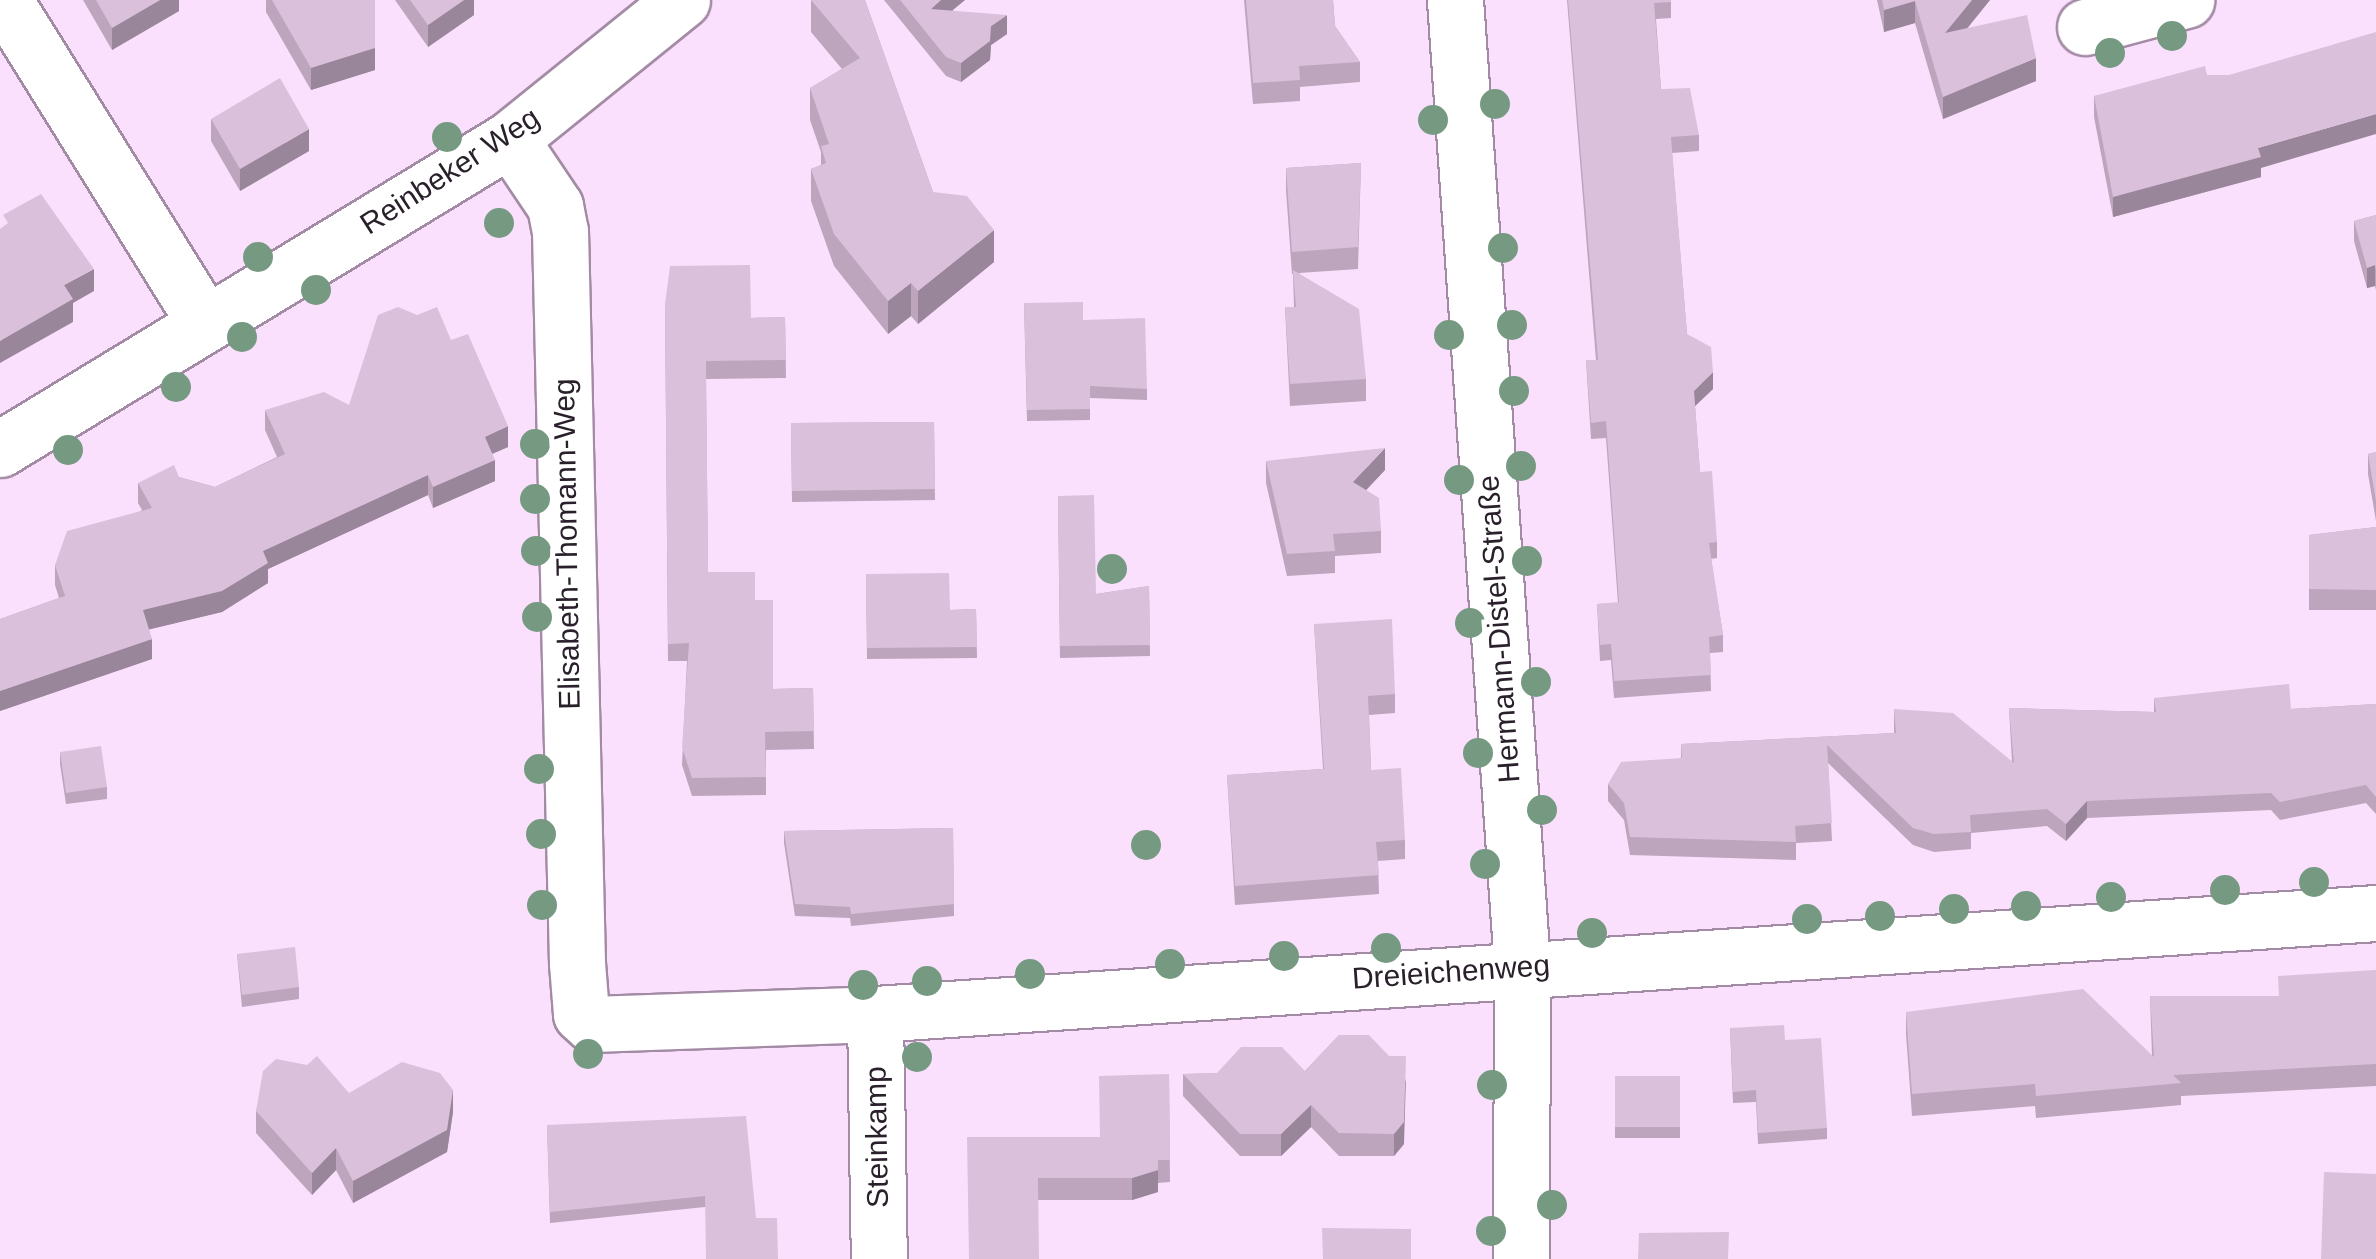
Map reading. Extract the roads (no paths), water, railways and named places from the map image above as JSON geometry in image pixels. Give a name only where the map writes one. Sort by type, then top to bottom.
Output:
[{"type":"street","points":[[4,0],[205,323]]},
{"type":"street","name":"Reinbeker Weg","points":[[0,449],[510,139],[682,0]]},
{"type":"street","name":"Hermann-Distel-Straße","points":[[1455,0],[1522,966],[1521,1259]]},
{"type":"street","points":[[2085,26],[2186,0]]},
{"type":"street","name":"Elisabeth-Thomann-Weg","points":[[510,139],[555,206],[560,231],[577,963]]},
{"type":"street","name":"Dreieichenweg","points":[[577,963],[581,1014],[602,1026],[875,1014],[1522,966],[2376,913]]},
{"type":"street","name":"Steinkamp","points":[[875,1014],[879,1259]]}]
